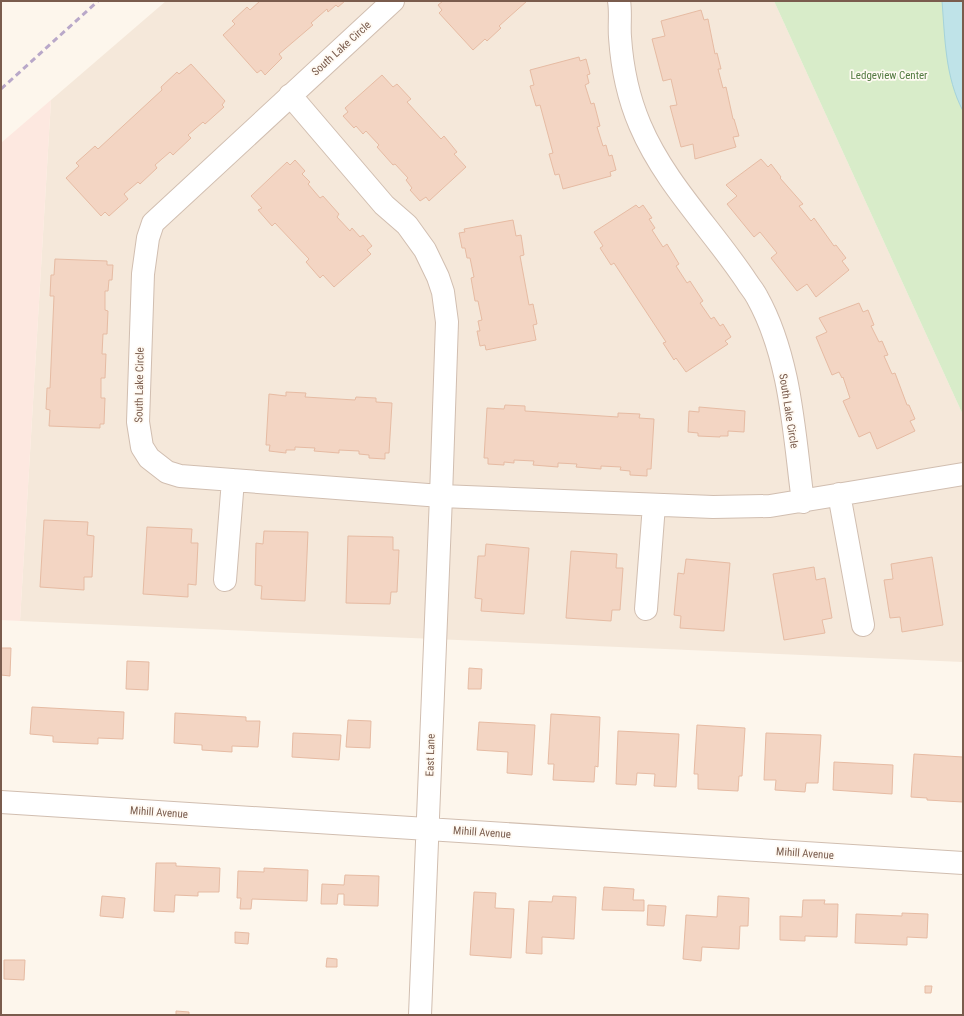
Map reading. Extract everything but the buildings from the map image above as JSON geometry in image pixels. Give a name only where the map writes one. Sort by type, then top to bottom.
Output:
[{"type":"street","name":"South Lake Circle","points":[[393,1],[290,95],[154,223],[148,238],[145,254],[138,422],[142,447],[149,458],[167,472],[193,477],[441,496],[713,507],[755,507],[803,502],[790,404],[775,337],[756,295],[731,258],[668,178],[646,138],[634,110],[623,66],[619,35],[619,1]]},
{"type":"street","points":[[290,95],[384,204],[412,231],[425,250],[438,277],[447,322],[441,496]]},
{"type":"street","points":[[803,502],[839,494],[963,474]]},
{"type":"street","points":[[225,580],[233,480]]},
{"type":"street","points":[[839,494],[863,625]]},
{"type":"street","name":"East Lane","points":[[420,1015],[441,496]]},
{"type":"street","points":[[646,609],[654,505]]},
{"type":"street","name":"Mihill Avenue","points":[[1,802],[963,863]]},
{"type":"shaded area","points":[[166,1],[774,1],[963,415],[963,662],[20,621],[51,100]]},
{"type":"shaded area","points":[[51,100],[20,621],[1,620],[1,143]]},
{"type":"green space","name":"Ledgeview Center","points":[[774,1],[963,1],[963,415]]},
{"type":"water","points":[[942,1],[963,1],[963,111],[957,98],[949,71]]},
{"type":"railway","points":[[1,89],[98,1]]}]
